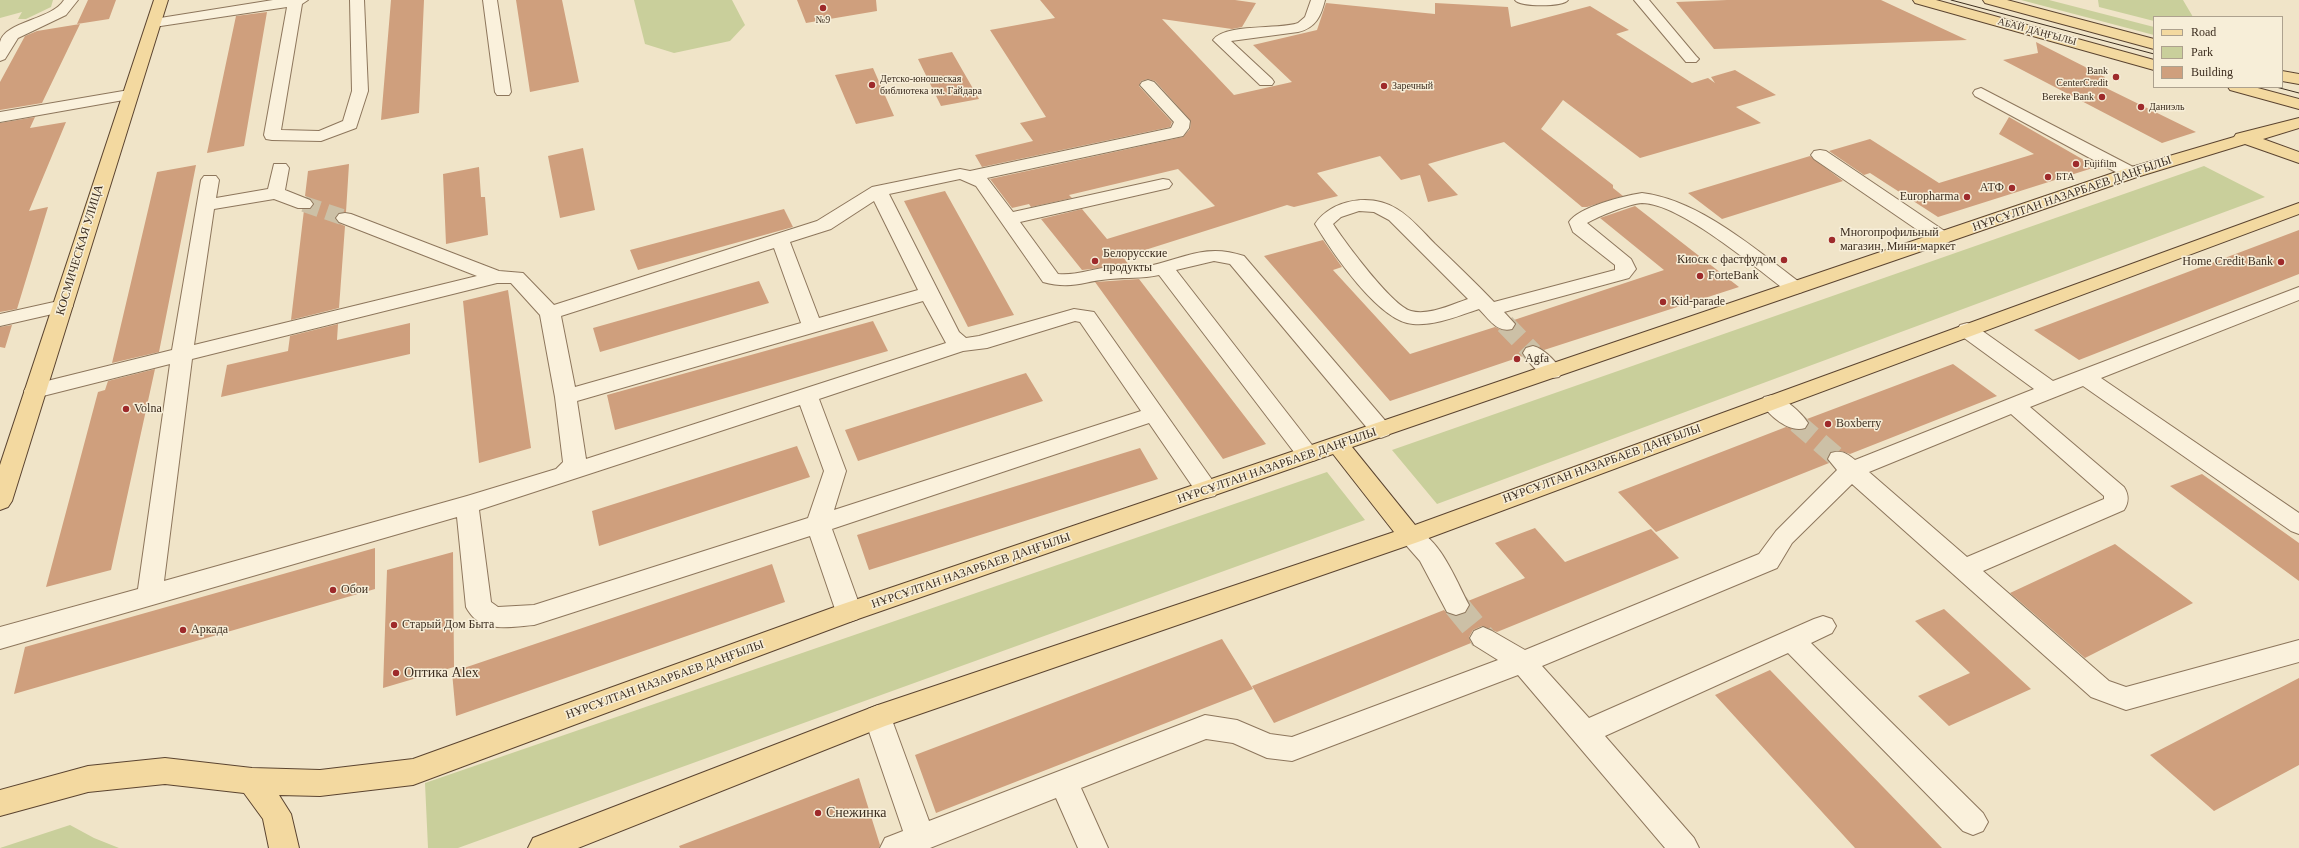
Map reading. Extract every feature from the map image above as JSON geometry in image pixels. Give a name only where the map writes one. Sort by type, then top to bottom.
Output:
[{"type":"main road","name":"КОСМИЧЕСКАЯ УЛИЦА","points":[[0,501],[7,460],[35,391],[63,306],[73,269],[161,0]]},
{"type":"main road","name":"АБАЙ ДАҢҒЫЛЫ","points":[[1920,0],[2153,65]]},
{"type":"main road","name":"АБАЙ ДАҢҒЫЛЫ","points":[[1990,0],[2153,44]]},
{"type":"main road","points":[[2283,76],[2299,79]]},
{"type":"main road","points":[[2240,88],[2299,104]]},
{"type":"main road","name":"НҰРСҰЛТАН НАЗАРБАЕВ ДАҢҒЫЛЫ","points":[[0,803],[88,779],[164,771],[252,781],[320,783],[413,772],[849,612],[1308,454],[1338,446],[2131,173],[2242,138],[2299,123]]},
{"type":"main road","points":[[2242,138],[2299,158]]},
{"type":"main road","name":"НҰРСҰЛТАН НАЗАРБАЕВ ДАҢҒЫЛЫ","points":[[543,848],[878,717],[1410,536],[2299,208]]},
{"type":"main road","points":[[1338,446],[1410,536]]},
{"type":"main road","points":[[252,781],[277,814],[284,848]]},
{"type":"lane","points":[[0,56],[11,36],[24,28],[50,18],[70,5],[71,0]]},
{"type":"lane","points":[[154,23],[264,3],[298,0],[272,135],[321,136],[350,124],[360,91],[357,0]]},
{"type":"lane","points":[[490,0],[503,92]]},
{"type":"lane","points":[[1266,82],[1221,42],[1221,40],[1230,36],[1298,28],[1306,25],[1313,19],[1318,0]]},
{"type":"lane","points":[[1522,0],[1561,0]]},
{"type":"lane","points":[[1641,0],[1691,59]]},
{"type":"lane","points":[[550,313],[824,225],[878,191],[950,175],[970,176],[1176,132],[1181,128],[1182,122],[1148,85]]},
{"type":"lane","points":[[1981,93],[2131,173]]},
{"type":"lane","points":[[0,117],[130,95]]},
{"type":"lane","points":[[1820,155],[1942,238]]},
{"type":"lane","points":[[276,193],[280,168]]},
{"type":"lane","points":[[970,176],[982,182],[1050,278],[1057,280],[1076,280],[1107,273],[1140,273],[1211,255],[1227,255],[1237,260],[1381,430]]},
{"type":"lane","points":[[150,594],[182,355],[210,180]]},
{"type":"lane","points":[[1008,219],[1163,184]]},
{"type":"lane","points":[[878,191],[951,336],[961,345]]},
{"type":"lane","points":[[206,205],[276,193],[304,204]]},
{"type":"lane","points":[[1505,324],[1486,305],[1411,230],[1385,209],[1375,206],[1358,206],[1344,208],[1329,215],[1324,224],[1330,235],[1370,285],[1404,316],[1418,318],[1486,305],[1622,274],[1626,269],[1624,263],[1580,228],[1578,222],[1582,218],[1643,198],[1656,199],[1693,217],[1730,240],[1795,288]]},
{"type":"lane","points":[[345,218],[497,277]]},
{"type":"lane","points":[[780,240],[812,326]]},
{"type":"lane","points":[[1164,268],[1308,454]]},
{"type":"lane","points":[[35,391],[497,277],[516,277],[550,313],[566,397],[575,464],[564,475]]},
{"type":"lane","points":[[566,397],[929,293]]},
{"type":"lane","points":[[895,848],[1063,781],[1205,727],[1237,732],[1267,746],[1292,749],[1523,662],[1768,560],[1784,537],[1845,465],[2014,405],[2299,293]]},
{"type":"lane","points":[[0,320],[63,306]]},
{"type":"lane","points":[[0,638],[150,594],[467,505],[564,475],[961,345],[980,343],[1074,315],[1087,318],[1207,490]]},
{"type":"lane","points":[[1967,330],[2051,390]]},
{"type":"lane","points":[[1533,353],[1552,372]]},
{"type":"lane","points":[[2085,377],[2299,525]]},
{"type":"lane","points":[[807,396],[835,471],[818,524],[849,612]]},
{"type":"lane","points":[[1772,402],[1797,423]]},
{"type":"lane","points":[[1964,569],[2116,504],[2116,493],[2014,405]]},
{"type":"lane","points":[[467,505],[479,607],[493,618],[534,615],[1154,414]]},
{"type":"lane","points":[[1845,465],[2100,689],[2126,699],[2299,651]]},
{"type":"lane","points":[[1410,536],[1429,555],[1456,606]]},
{"type":"lane","points":[[1584,733],[1823,626]]},
{"type":"lane","points":[[1483,638],[1523,662],[1684,848]]},
{"type":"lane","points":[[1792,640],[1973,822]]},
{"type":"lane","points":[[878,717],[920,838]]},
{"type":"lane","points":[[1063,781],[1093,848]]},
{"type":"green space","points":[[0,0],[53,0],[51,7],[26,19],[18,19],[22,12],[0,18]]},
{"type":"green space","points":[[634,0],[732,0],[745,25],[730,41],[674,53],[645,44]]},
{"type":"green space","points":[[2021,0],[2049,0],[2153,27],[2153,35]]},
{"type":"green space","points":[[2098,0],[2183,0],[2192,16],[2153,16],[2153,21],[2099,7]]},
{"type":"green space","points":[[2204,166],[2265,197],[1437,504],[1392,450]]},
{"type":"green space","points":[[1327,472],[1365,520],[458,848],[428,848],[425,783]]},
{"type":"green space","points":[[70,825],[94,838],[119,848],[0,848]]},
{"type":"building","points":[[88,0],[116,0],[109,19],[77,24]]},
{"type":"building","points":[[391,0],[424,0],[419,113],[381,120]]},
{"type":"building","points":[[516,0],[562,0],[579,82],[530,92]]},
{"type":"building","name":"№9","points":[[797,0],[876,0],[877,11],[806,23]]},
{"type":"building","name":"Заречный","points":[[1040,0],[1235,0],[1256,3],[1242,27],[1232,29],[1162,19],[1234,95],[1292,82],[1253,45],[1317,30],[1326,3],[1435,14],[1435,3],[1508,7],[1511,27],[1590,6],[1629,30],[1616,34],[1692,83],[1708,78],[1715,83],[1711,77],[1735,70],[1776,95],[1736,107],[1761,123],[1640,158],[1563,100],[1541,129],[1613,185],[1613,188],[1623,196],[1587,207],[1582,207],[1504,142],[1428,164],[1458,195],[1428,202],[1420,175],[1401,180],[1380,156],[1317,173],[1338,196],[1294,207],[1287,205],[1123,257],[1129,265],[1082,270],[1041,219],[1082,209],[1107,239],[1215,206],[1178,169],[1069,195],[1072,198],[1031,207],[1029,204],[1012,208],[990,179],[1183,137],[1190,129],[1191,121],[1155,81],[1148,79],[1141,81],[1139,86],[1172,122],[1170,127],[982,167],[975,155],[1033,141],[1020,123],[1046,117],[990,30],[1055,18]]},
{"type":"building","points":[[1727,0],[1881,0],[1967,40],[1714,49],[1676,2]]},
{"type":"building","points":[[267,12],[244,146],[207,153],[236,16]]},
{"type":"building","points":[[80,24],[42,103],[0,110],[0,82],[25,36],[37,31]]},
{"type":"building","points":[[2036,42],[2105,77],[2102,86],[2196,132],[2162,143],[2003,60],[2038,53]]},
{"type":"building","points":[[952,52],[979,99],[941,106],[918,59]]},
{"type":"building","points":[[873,68],[894,116],[856,124],[835,75]]},
{"type":"building","points":[[35,117],[30,128],[66,122],[29,211],[48,207],[17,309],[0,312],[0,123]]},
{"type":"building","points":[[2009,117],[2096,167],[1938,217],[1870,173],[1864,175],[1829,151],[1870,139],[1939,183],[2034,154],[1999,134]]},
{"type":"building","points":[[583,148],[595,210],[560,218],[548,156]]},
{"type":"building","points":[[1810,156],[1843,181],[1722,219],[1688,193]]},
{"type":"building","points":[[349,164],[346,212],[339,213],[334,218],[338,223],[345,226],[339,308],[291,320],[304,210],[311,209],[314,204],[311,199],[305,196],[308,171]]},
{"type":"building","points":[[196,165],[159,352],[112,363],[157,172]]},
{"type":"building","points":[[479,167],[481,197],[485,197],[488,235],[446,244],[443,174]]},
{"type":"building","points":[[945,191],[1014,315],[968,327],[904,201]]},
{"type":"building","points":[[1635,206],[1739,287],[1544,350],[1534,345],[1526,347],[1522,352],[1523,356],[1390,401],[1264,256],[1323,240],[1342,267],[1333,270],[1410,354],[1495,327],[1502,330],[1512,330],[1516,324],[1514,320],[1664,270],[1600,218]]},
{"type":"building","points":[[784,209],[793,227],[638,270],[630,250]]},
{"type":"building","points":[[2299,230],[2299,274],[2079,360],[2034,330]]},
{"type":"building","points":[[1139,279],[1266,444],[1223,459],[1095,282]]},
{"type":"building","points":[[759,281],[769,303],[600,352],[593,328]]},
{"type":"building","points":[[508,290],[531,448],[479,463],[463,301]]},
{"type":"building","points":[[873,321],[888,351],[615,430],[607,395]]},
{"type":"building","points":[[410,323],[410,354],[221,397],[227,365],[288,351],[290,336],[338,324],[337,340]]},
{"type":"building","points":[[12,325],[5,348],[0,347],[0,327]]},
{"type":"building","points":[[1953,364],[1997,396],[1850,454],[1841,451],[1831,452],[1827,458],[1829,463],[1656,532],[1618,492],[1786,427],[1799,430],[1805,429],[1809,424],[1807,419]]},
{"type":"building","points":[[155,369],[111,570],[46,587],[98,392],[105,390],[108,381]]},
{"type":"building","points":[[1026,373],[1043,401],[858,461],[845,430]]},
{"type":"building","points":[[797,446],[810,477],[599,546],[592,511]]},
{"type":"building","points":[[1140,448],[1158,479],[869,570],[857,535]]},
{"type":"building","points":[[2202,474],[2299,543],[2299,581],[2170,486]]},
{"type":"building","points":[[1535,528],[1565,562],[1651,529],[1679,558],[1497,632],[1482,626],[1473,630],[1469,637],[1471,643],[1274,723],[1252,686],[1444,610],[1447,613],[1456,616],[1465,613],[1470,606],[1468,601],[1525,578],[1495,543]]},
{"type":"building","points":[[2115,544],[2193,603],[2085,658],[2010,593]]},
{"type":"building","points":[[375,548],[375,589],[14,694],[25,647]]},
{"type":"building","points":[[453,552],[454,667],[383,688],[387,570]]},
{"type":"building","points":[[772,564],[785,602],[456,716],[452,672]]},
{"type":"building","points":[[1944,609],[2031,689],[1949,726],[1918,696],[1970,673],[1915,621]]},
{"type":"building","points":[[1222,639],[1253,689],[936,813],[915,755]]},
{"type":"building","points":[[1770,670],[1942,848],[1855,848],[1715,695]]},
{"type":"building","points":[[2299,678],[2299,765],[2214,811],[2150,755]]},
{"type":"building","name":"Снежинка","points":[[859,778],[880,845],[879,848],[680,848],[679,846]]},
{"type":"tunnel","points":[[304,204],[345,218]]},
{"type":"tunnel","points":[[1505,324],[1533,353]]},
{"type":"tunnel","points":[[1797,423],[1839,459]]},
{"type":"tunnel","points":[[1456,605],[1483,638]]},
{"type":"tram line","points":[[1951,0],[2153,54]]},
{"type":"tram line","points":[[2280,88],[2299,93]]},
{"type":"place","name":"№9","points":[[823,8]]},
{"type":"place","name":"Bank CenterCredit","points":[[2116,77]]},
{"type":"place","name":"Детско-юношеская библиотека им. Гайдара","points":[[872,85]]},
{"type":"place","name":"Заречный","points":[[1384,86]]},
{"type":"place","name":"Bereke Bank","points":[[2102,97]]},
{"type":"place","name":"Даниэль","points":[[2141,107]]},
{"type":"place","name":"Fujifilm","points":[[2076,164]]},
{"type":"place","name":"БТА","points":[[2048,177]]},
{"type":"place","name":"АТФ","points":[[2012,188]]},
{"type":"place","name":"Europharma","points":[[1967,197]]},
{"type":"place","name":"Многопрофильный магазин, Мини-маркет","points":[[1832,240]]},
{"type":"place","name":"Киоск с фастфудом","points":[[1784,260]]},
{"type":"place","name":"Белорусские продукты","points":[[1095,261]]},
{"type":"place","name":"Home Credit Bank","points":[[2281,262]]},
{"type":"place","name":"ForteBank","points":[[1700,276]]},
{"type":"place","name":"Kid-parade","points":[[1663,302]]},
{"type":"place","name":"Agfa","points":[[1517,359]]},
{"type":"place","name":"Volna","points":[[126,409]]},
{"type":"place","name":"Boxberry","points":[[1828,424]]},
{"type":"place","name":"Обои","points":[[333,590]]},
{"type":"place","name":"Старый Дом Быта","points":[[394,625]]},
{"type":"place","name":"Аркада","points":[[183,630]]},
{"type":"place","name":"Оптика Alex","points":[[396,673]]},
{"type":"place","name":"Снежинка","points":[[818,813]]}]
